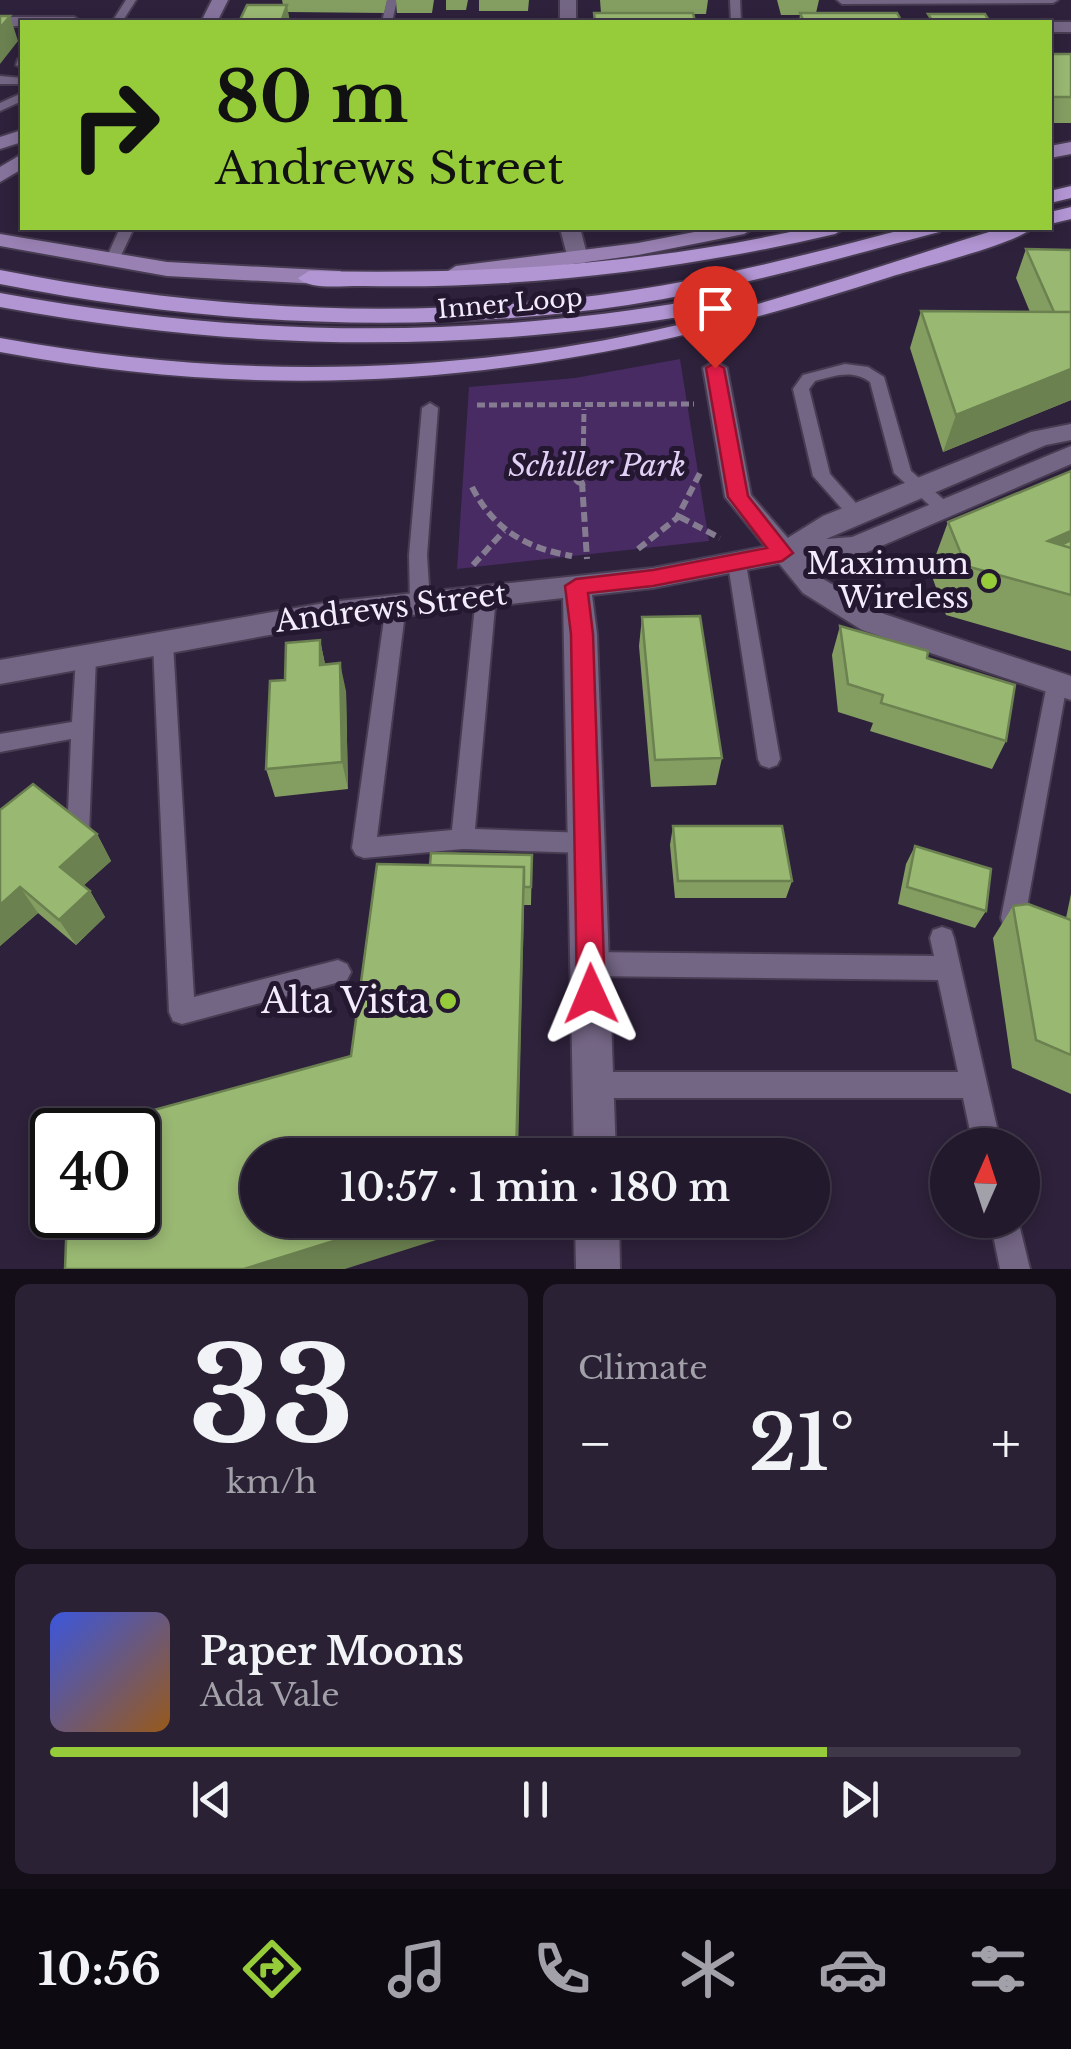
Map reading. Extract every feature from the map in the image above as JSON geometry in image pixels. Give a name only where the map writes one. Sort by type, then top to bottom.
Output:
[{"type":"highway","points":[[1055,213],[1071,192]]},
{"type":"highway","points":[[309,278],[465,281],[548,277],[708,256],[826,230]]},
{"type":"highway","name":"Inner Loop","points":[[0,277],[129,301],[225,312],[342,317],[479,314],[672,290],[924,230]]},
{"type":"highway","name":"Inner Loop","points":[[0,300],[102,320],[217,333],[356,339],[495,334],[682,310],[1011,230]]},
{"type":"highway","points":[[0,345],[130,365],[246,374],[364,374],[479,366],[615,346],[721,321],[1013,230]]},
{"type":"main road","points":[[0,240],[197,272],[309,278],[455,273],[577,258],[733,230]]},
{"type":"street","points":[[570,230],[577,258]]},
{"type":"street","points":[[715,368],[738,497],[813,586],[853,613],[1064,686]]},
{"type":"street","name":"Andrews Street","points":[[782,553],[834,522],[1040,438],[1071,432]]},
{"type":"street","name":"Andrews Street","points":[[0,672],[408,604],[486,596],[582,573],[729,551],[782,553],[856,547],[1071,454]]},
{"type":"street","points":[[582,573],[595,1138]]},
{"type":"street","points":[[597,1238],[598,1269]]},
{"type":"lane","points":[[843,4],[1053,0]]},
{"type":"lane","points":[[112,261],[126,230]]},
{"type":"lane","points":[[857,515],[831,490],[818,464],[801,390],[802,382],[809,378],[852,368],[873,374],[903,473],[944,509]]},
{"type":"lane","points":[[430,408],[418,554],[364,848],[463,840],[587,843]]},
{"type":"lane","points":[[729,551],[769,760]]},
{"type":"lane","points":[[463,840],[486,596]]},
{"type":"lane","points":[[164,643],[182,1012],[338,972]]},
{"type":"lane","points":[[78,834],[86,657]]},
{"type":"lane","points":[[1013,918],[1064,686]]},
{"type":"lane","points":[[0,743],[82,729]]},
{"type":"lane","points":[[942,938],[983,1128]]},
{"type":"lane","points":[[590,964],[949,968]]},
{"type":"lane","points":[[594,1085],[974,1085]]},
{"type":"lane","points":[[1008,1238],[1015,1269]]},
{"type":"path","points":[[477,405],[562,403],[584,409],[604,404],[694,404]]},
{"type":"path","points":[[582,573],[582,482],[591,475],[582,470],[584,409]]},
{"type":"path","points":[[628,552],[658,538],[680,517],[700,473]]},
{"type":"path","points":[[472,487],[487,515],[504,531],[582,573]]},
{"type":"path","points":[[680,517],[729,551]]},
{"type":"path","points":[[473,565],[504,531]]},
{"type":"path","points":[[582,573],[602,557]]},
{"type":"green space","name":"Schiller Park","points":[[680,359],[709,541],[457,569],[469,387],[575,378]]},
{"type":"building","points":[[247,5],[287,5],[282,19],[524,20],[240,20]]},
{"type":"building","points":[[594,13],[693,13],[695,20],[595,20]]},
{"type":"building","points":[[800,13],[897,13],[901,20],[803,20]]},
{"type":"building","points":[[928,14],[985,14],[989,20],[932,20]]},
{"type":"building","points":[[1052,54],[1071,54],[1071,97],[1052,97]]},
{"type":"building","points":[[1026,249],[1071,250],[1071,312],[1054,312]]},
{"type":"building","points":[[921,311],[1071,312],[1071,369],[956,415]]},
{"type":"building","points":[[1071,471],[1071,531],[1048,541],[1071,548],[1071,595],[966,566],[948,522]]},
{"type":"building","points":[[700,616],[722,758],[655,760],[642,617]]},
{"type":"building","points":[[840,626],[928,651],[927,658],[1015,685],[1006,741],[881,703],[883,695],[848,684]]},
{"type":"building","points":[[320,640],[320,665],[340,663],[342,762],[266,769],[270,681],[285,680],[286,643]]},
{"type":"building","points":[[33,784],[97,834],[60,867],[90,891],[59,920],[20,887],[0,905],[0,810]]},
{"type":"building","points":[[673,826],[782,826],[792,881],[678,881]]},
{"type":"building","points":[[915,846],[991,869],[986,911],[907,887]]},
{"type":"building","points":[[431,853],[532,855],[531,887],[524,887],[524,867],[430,865]]},
{"type":"building","name":"Alta Vista","points":[[377,864],[524,867],[516,1138],[240,1138],[240,1238],[343,1238],[244,1269],[65,1269],[66,1238],[160,1238],[160,1108],[351,1056]]},
{"type":"building","points":[[1028,904],[1071,920],[1071,1055],[1036,1040],[1013,906]]},
{"type":"place","name":"Maximum Wireless","points":[[989,581]]},
{"type":"place","name":"Alta Vista","points":[[448,1001]]},
{"type":"route","points":[[591,994],[582,634],[576,586],[653,578],[782,553],[738,497],[715,368]]}]
